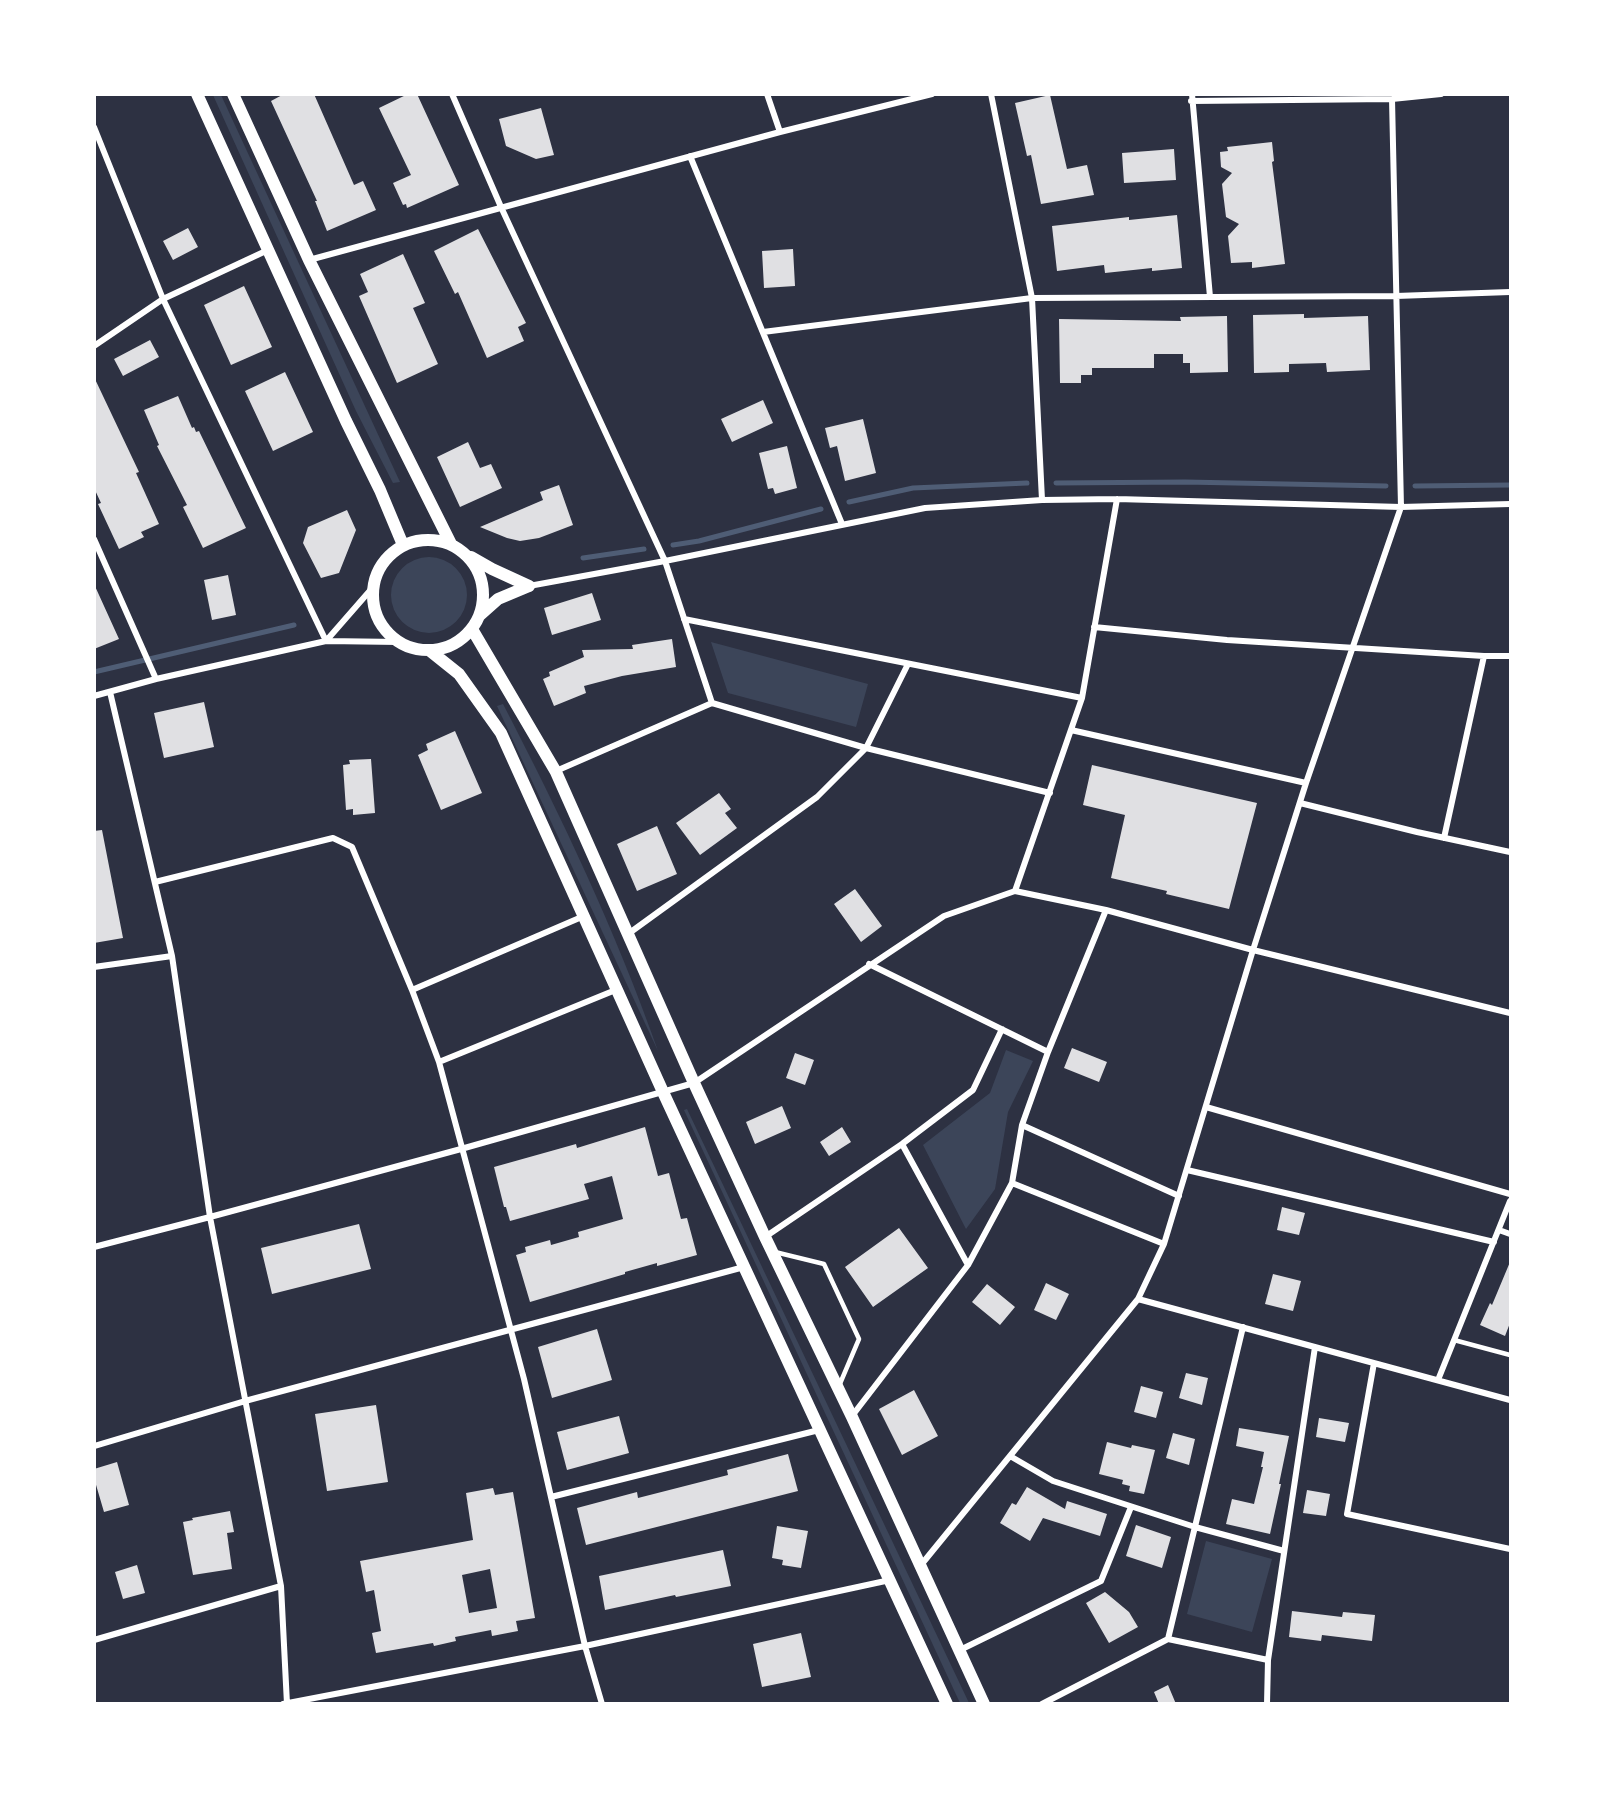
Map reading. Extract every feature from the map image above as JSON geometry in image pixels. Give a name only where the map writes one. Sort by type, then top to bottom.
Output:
[{"type":"main road","points":[[197,94],[346,421],[380,490],[403,545]]},
{"type":"main road","points":[[233,94],[309,260],[451,544]]},
{"type":"main road","points":[[419,540],[435,540],[451,544],[492,569],[529,586],[498,599],[480,615],[472,629],[460,640],[446,648],[429,650],[413,648],[399,642],[386,631],[378,618],[373,602],[374,586],[379,570],[389,555],[403,545],[419,540]]},
{"type":"main road","points":[[465,553],[476,566],[482,582],[483,598],[480,615]]},
{"type":"main road","points":[[472,629],[556,772],[694,1083],[852,1417],[984,1704]]},
{"type":"main road","points":[[429,650],[459,674],[501,733],[663,1092],[947,1704]]},
{"type":"street","points":[[452,94],[501,207],[665,561],[712,703]]},
{"type":"street","points":[[767,94],[780,132]]},
{"type":"street","points":[[309,260],[780,132],[932,94]]},
{"type":"street","points":[[991,94],[1032,298],[1042,500]]},
{"type":"street","points":[[1210,297],[1192,98],[1392,99],[1441,94]]},
{"type":"street","points":[[921,1565],[1138,1299],[1164,1244],[1306,783],[1401,507],[1392,99]]},
{"type":"street","points":[[94,127],[163,299],[326,641]]},
{"type":"street","points":[[690,156],[842,524]]},
{"type":"street","points":[[94,346],[163,299],[268,250]]},
{"type":"street","points":[[763,332],[1032,298],[1396,296],[1510,292]]},
{"type":"street","points":[[529,586],[925,508],[1042,500],[1117,499],[1401,507],[1510,504]]},
{"type":"street","points":[[1015,891],[1082,698],[1117,499]]},
{"type":"street","points":[[94,540],[156,679]]},
{"type":"street","points":[[326,641],[374,586]]},
{"type":"street","points":[[684,619],[1082,698]]},
{"type":"street","points":[[1094,627],[1227,640],[1510,656]]},
{"type":"street","points":[[94,696],[156,679],[326,641],[399,642]]},
{"type":"street","points":[[1444,838],[1484,656]]},
{"type":"street","points":[[628,934],[817,797],[866,748],[908,663]]},
{"type":"street","points":[[110,693],[172,956],[210,1218],[282,1586],[286,1703],[585,1646],[890,1580]]},
{"type":"street","points":[[556,772],[712,703],[866,748],[1050,793]]},
{"type":"street","points":[[1071,730],[1306,783]]},
{"type":"street","points":[[1300,803],[1510,852]]},
{"type":"street","points":[[155,882],[333,838],[352,847],[412,990],[439,1062],[511,1330],[585,1646],[602,1704]]},
{"type":"street","points":[[94,1247],[210,1218],[694,1083],[944,916],[1015,891],[1106,910],[1253,950],[1510,1013]]},
{"type":"street","points":[[852,1417],[968,1265],[1012,1183],[1022,1125],[1048,1052],[1106,910]]},
{"type":"street","points":[[412,990],[584,916]]},
{"type":"street","points":[[94,967],[172,956]]},
{"type":"street","points":[[869,964],[1048,1052]]},
{"type":"street","points":[[439,1062],[618,989]]},
{"type":"street","points":[[765,1237],[902,1144],[973,1090],[1002,1029]]},
{"type":"street","points":[[1206,1107],[1510,1194]]},
{"type":"street","points":[[1022,1125],[1179,1196]]},
{"type":"street","points":[[902,1144],[968,1265]]},
{"type":"street","points":[[1187,1170],[1494,1242]]},
{"type":"street","points":[[1012,1183],[1164,1244]]},
{"type":"street","points":[[1438,1380],[1510,1201]]},
{"type":"street","points":[[1499,1230],[1510,1234]]},
{"type":"street","points":[[94,1446],[245,1401],[744,1267]]},
{"type":"street","points":[[1138,1299],[1510,1400]]},
{"type":"street","points":[[1168,1639],[1243,1328]]},
{"type":"street","points":[[1267,1704],[1268,1660],[1315,1347]]},
{"type":"street","points":[[1374,1363],[1347,1514],[1510,1549]]},
{"type":"street","points":[[551,1497],[820,1430]]},
{"type":"street","points":[[1010,1456],[1053,1481],[1195,1527],[1284,1551]]},
{"type":"street","points":[[960,1650],[1101,1581],[1131,1507]]},
{"type":"street","points":[[94,1640],[282,1586]]},
{"type":"street","points":[[1042,1704],[1168,1639],[1268,1660]]},
{"type":"lane","points":[[772,1251],[824,1264],[858,1339],[838,1389]]},
{"type":"lane","points":[[1454,1340],[1510,1354]]},
{"type":"shaded area","points":[[213,95],[221,95],[400,482],[393,483],[356,411]]},
{"type":"shaded area","points":[[429,557],[444,560],[456,568],[464,580],[467,595],[464,610],[456,622],[444,630],[429,633],[414,630],[402,622],[394,610],[391,595],[394,580],[402,568],[414,560]]},
{"type":"shaded area","points":[[711,642],[868,684],[856,727],[728,693]]},
{"type":"shaded area","points":[[503,704],[546,789],[606,918],[658,1051],[497,706]]},
{"type":"shaded area","points":[[1006,1050],[1033,1061],[1008,1112],[995,1189],[966,1229],[923,1145],[990,1093]]},
{"type":"shaded area","points":[[687,1109],[969,1703],[960,1703],[684,1110]]},
{"type":"shaded area","points":[[1206,1541],[1272,1559],[1252,1632],[1187,1614]]},
{"type":"building","points":[[284,94],[314,94],[354,185],[363,181],[376,210],[327,231],[315,201],[317,201],[271,101]]},
{"type":"building","points":[[408,94],[417,94],[459,185],[407,208],[406,204],[403,205],[393,183],[411,175],[379,108]]},
{"type":"building","points":[[1050,95],[1067,169],[1087,165],[1094,195],[1041,204],[1031,155],[1027,156],[1015,103]]},
{"type":"building","points":[[541,108],[554,155],[536,159],[506,146],[499,119]]},
{"type":"building","points":[[1272,142],[1274,161],[1272,162],[1285,264],[1252,268],[1252,262],[1231,263],[1228,236],[1239,224],[1226,217],[1222,184],[1232,173],[1221,167],[1220,152],[1228,151],[1227,147]]},
{"type":"building","points":[[1174,149],[1176,180],[1124,183],[1122,153]]},
{"type":"building","points":[[1177,215],[1182,268],[1152,271],[1152,268],[1105,273],[1104,265],[1057,271],[1052,226],[1129,217],[1129,220]]},
{"type":"building","points":[[188,228],[198,247],[173,260],[163,241]]},
{"type":"building","points":[[478,229],[526,323],[518,327],[524,341],[487,358],[458,292],[455,294],[434,251]]},
{"type":"building","points":[[793,249],[795,286],[764,288],[762,251]]},
{"type":"building","points":[[403,254],[425,303],[413,308],[438,364],[397,383],[359,296],[368,292],[360,274]]},
{"type":"building","points":[[244,286],[272,347],[231,365],[204,305]]},
{"type":"building","points":[[1304,314],[1304,318],[1368,316],[1370,370],[1327,372],[1326,363],[1289,364],[1289,372],[1254,373],[1253,315]]},
{"type":"building","points":[[1227,316],[1228,372],[1190,373],[1190,363],[1183,363],[1183,354],[1154,354],[1154,368],[1092,368],[1092,375],[1081,375],[1081,383],[1060,383],[1059,319],[1181,321],[1180,317]]},
{"type":"building","points":[[150,340],[159,357],[123,376],[114,359]]},
{"type":"building","points":[[285,372],[313,432],[273,451],[245,391]]},
{"type":"building","points":[[94,377],[139,472],[136,473],[159,524],[141,532],[144,537],[119,549],[98,504],[101,503],[94,488]]},
{"type":"building","points":[[178,396],[192,428],[194,427],[196,432],[199,431],[246,528],[203,548],[183,507],[187,505],[157,446],[159,445],[144,410]]},
{"type":"building","points":[[763,400],[773,423],[732,442],[721,419]]},
{"type":"building","points":[[863,419],[876,473],[845,481],[837,446],[830,448],[825,428]]},
{"type":"building","points":[[468,442],[480,468],[491,464],[502,488],[460,507],[437,457]]},
{"type":"building","points":[[787,446],[797,488],[775,494],[773,488],[768,489],[759,453]]},
{"type":"building","points":[[559,485],[573,525],[539,538],[520,541],[480,527],[543,500],[540,492]]},
{"type":"building","points":[[347,510],[356,530],[339,573],[321,578],[303,543],[308,527]]},
{"type":"building","points":[[228,575],[236,615],[212,620],[204,580]]},
{"type":"building","points":[[94,584],[119,639],[94,649]]},
{"type":"building","points":[[592,593],[601,620],[552,635],[544,608]]},
{"type":"building","points":[[672,639],[676,667],[622,676],[584,686],[586,693],[554,706],[543,679],[550,676],[549,672],[584,657],[582,650],[633,649],[632,645]]},
{"type":"building","points":[[204,702],[214,747],[164,758],[154,713]]},
{"type":"building","points":[[455,731],[482,793],[441,810],[418,755],[428,750],[426,744]]},
{"type":"building","points":[[371,759],[375,813],[353,815],[353,809],[346,810],[343,765],[350,764],[349,760]]},
{"type":"building","points":[[1092,765],[1257,803],[1229,909],[1111,878],[1125,815],[1083,805]]},
{"type":"building","points":[[719,793],[731,809],[725,813],[737,828],[700,855],[676,823]]},
{"type":"building","points":[[657,826],[677,874],[637,891],[617,844]]},
{"type":"building","points":[[102,830],[123,938],[94,943],[94,831]]},
{"type":"building","points":[[855,889],[882,926],[861,942],[834,904]]},
{"type":"building","points":[[1072,1048],[1107,1062],[1099,1082],[1064,1068]]},
{"type":"building","points":[[795,1053],[814,1060],[805,1085],[786,1078]]},
{"type":"building","points":[[782,1106],[791,1128],[755,1144],[746,1122]]},
{"type":"building","points":[[645,1127],[658,1176],[669,1173],[681,1219],[687,1218],[697,1255],[625,1272],[625,1274],[530,1302],[516,1255],[526,1252],[525,1247],[550,1240],[551,1245],[579,1237],[578,1232],[623,1219],[612,1176],[584,1184],[589,1199],[510,1221],[494,1167],[576,1144],[577,1148]]},
{"type":"building","points":[[842,1127],[851,1142],[829,1156],[820,1142]]},
{"type":"building","points":[[1282,1207],[1305,1213],[1299,1235],[1277,1230]]},
{"type":"building","points":[[359,1224],[371,1269],[272,1294],[261,1248]]},
{"type":"building","points":[[899,1228],[928,1268],[873,1307],[845,1267]]},
{"type":"building","points":[[1510,1262],[1510,1323],[1505,1336],[1480,1325],[1490,1303],[1492,1305]]},
{"type":"building","points":[[1273,1274],[1301,1281],[1293,1311],[1265,1304]]},
{"type":"building","points":[[1046,1283],[1069,1294],[1056,1320],[1034,1310]]},
{"type":"building","points":[[987,1284],[1015,1307],[1000,1325],[972,1302]]},
{"type":"building","points":[[597,1329],[612,1380],[552,1398],[538,1347]]},
{"type":"building","points":[[1186,1373],[1208,1378],[1202,1405],[1179,1398]]},
{"type":"building","points":[[1141,1386],[1163,1392],[1156,1418],[1134,1412]]},
{"type":"building","points":[[914,1390],[938,1436],[902,1455],[879,1409]]},
{"type":"building","points":[[376,1405],[388,1482],[327,1491],[315,1414]]},
{"type":"building","points":[[619,1416],[629,1453],[567,1470],[557,1432]]},
{"type":"building","points":[[1319,1418],[1349,1423],[1345,1442],[1316,1437]]},
{"type":"building","points":[[1239,1428],[1289,1436],[1270,1534],[1226,1524],[1232,1499],[1254,1504],[1263,1467],[1261,1467],[1264,1452],[1236,1446]]},
{"type":"building","points":[[1173,1433],[1195,1439],[1189,1465],[1166,1458]]},
{"type":"building","points":[[1107,1442],[1131,1448],[1132,1445],[1155,1450],[1144,1494],[1129,1491],[1130,1486],[1122,1484],[1123,1480],[1099,1474]]},
{"type":"building","points":[[788,1454],[798,1491],[586,1545],[577,1508],[637,1492],[638,1498],[728,1475],[727,1470]]},
{"type":"building","points":[[117,1462],[129,1505],[104,1512],[94,1478],[94,1469]]},
{"type":"building","points":[[1027,1487],[1065,1509],[1067,1501],[1107,1514],[1100,1536],[1043,1518],[1030,1541],[1000,1523],[1012,1503],[1016,1505]]},
{"type":"building","points":[[493,1488],[495,1495],[513,1492],[535,1618],[516,1621],[518,1631],[492,1636],[491,1630],[455,1637],[456,1641],[434,1646],[433,1643],[376,1653],[372,1633],[381,1631],[374,1590],[366,1592],[360,1561],[473,1540],[466,1493]],"holes":[[[490,1569],[497,1608],[469,1613],[462,1575]]]},
{"type":"building","points":[[1307,1490],[1330,1494],[1326,1516],[1303,1513]]},
{"type":"building","points":[[230,1511],[234,1532],[227,1533],[232,1569],[193,1575],[183,1522],[193,1520],[192,1518]]},
{"type":"building","points":[[1136,1525],[1171,1537],[1162,1568],[1126,1556]]},
{"type":"building","points":[[777,1526],[808,1531],[801,1568],[782,1565],[783,1560],[772,1558]]},
{"type":"building","points":[[723,1550],[731,1586],[605,1610],[599,1576]]},
{"type":"building","points":[[137,1565],[145,1593],[123,1599],[115,1572]]},
{"type":"building","points":[[1105,1592],[1129,1612],[1138,1627],[1109,1643],[1086,1603]]},
{"type":"building","points":[[1292,1611],[1342,1617],[1343,1612],[1375,1615],[1372,1641],[1322,1635],[1321,1641],[1289,1637]]},
{"type":"building","points":[[801,1633],[811,1677],[762,1687],[753,1644]]},
{"type":"building","points":[[1168,1685],[1176,1704],[1159,1704],[1154,1692]]},
{"type":"waterway","points":[[1056,483],[1185,482],[1386,486]]},
{"type":"waterway","points":[[849,502],[913,488],[1027,483]]},
{"type":"waterway","points":[[1415,486],[1510,485]]},
{"type":"waterway","points":[[673,545],[699,541],[821,509]]},
{"type":"waterway","points":[[583,558],[644,549]]},
{"type":"waterway","points":[[94,672],[294,625]]}]
